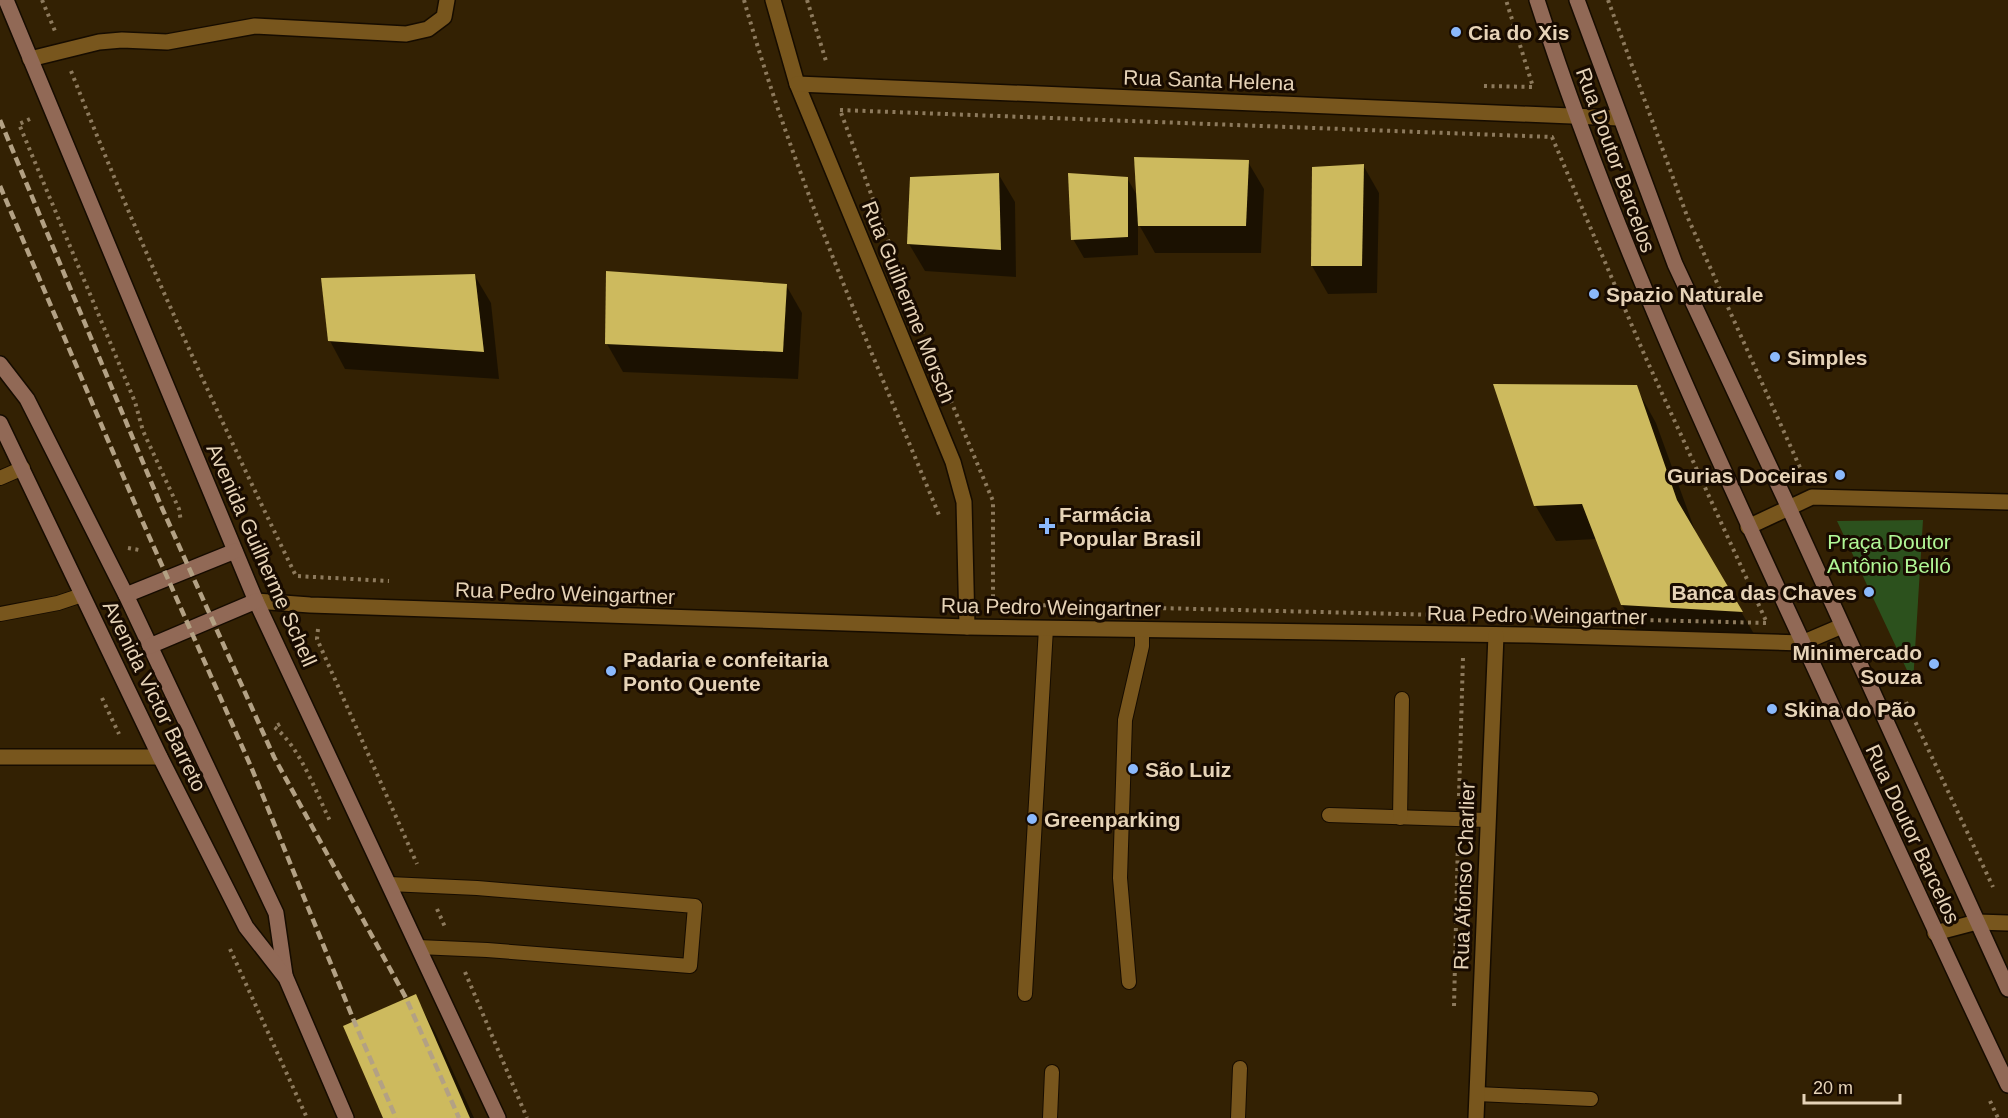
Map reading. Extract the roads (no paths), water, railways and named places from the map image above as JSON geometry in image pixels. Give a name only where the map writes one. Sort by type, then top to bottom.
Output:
[{"type":"main road","name":"Avenida Guilherme Schell","points":[[6,0],[256,601],[498,1118]]},
{"type":"main road","name":"Rua Doutor Barcelos","points":[[1537,0],[1576,116],[1639,281],[1748,527],[1935,933],[2008,1085]]},
{"type":"main road","name":"Rua Doutor Barcelos","points":[[1577,0],[1675,264],[2008,989]]},
{"type":"main road","points":[[0,364],[27,399],[126,595],[276,913],[286,978],[346,1118]]},
{"type":"main road","name":"Avenida Victor Barreto","points":[[0,423],[160,757],[246,927],[286,978]]},
{"type":"main road","points":[[126,595],[235,551]]},
{"type":"main road","points":[[150,646],[256,601]]},
{"type":"street","points":[[30,59],[99,42],[122,40],[167,42],[255,26],[406,34],[428,29],[444,17],[447,0]]},
{"type":"street","name":"Rua Guilherme Morsch","points":[[772,0],[797,84],[953,462],[964,501],[967,627]]},
{"type":"street","name":"Rua Santa Helena","points":[[797,84],[1619,118]]},
{"type":"street","points":[[1748,527],[1812,497],[2008,502]]},
{"type":"street","name":"Rua Pedro Weingartner","points":[[256,601],[967,627],[1496,635],[1802,643],[1842,626]]},
{"type":"street","name":"Rua Afonso Charlier","points":[[1476,1118],[1496,635]]},
{"type":"street","points":[[0,757],[160,757]]},
{"type":"street","points":[[1935,933],[1977,921],[2008,923]]},
{"type":"lane","points":[[0,478],[23,468]]},
{"type":"lane","points":[[0,614],[58,603],[82,595]]},
{"type":"lane","points":[[1025,994],[1046,628]]},
{"type":"lane","points":[[1129,982],[1120,878],[1125,720],[1142,646],[1142,630]]},
{"type":"lane","points":[[1400,818],[1402,699]]},
{"type":"lane","points":[[1329,815],[1488,820]]},
{"type":"lane","points":[[389,884],[695,906],[690,966],[418,947]]},
{"type":"lane","points":[[1239,1118],[1240,1068]]},
{"type":"lane","points":[[1050,1118],[1052,1072]]},
{"type":"lane","points":[[1476,1094],[1591,1099]]},
{"type":"railway","points":[[0,120],[162,508],[274,757],[406,998],[459,1118]]},
{"type":"railway","points":[[0,186],[141,518],[252,769],[354,1021],[396,1118]]},
{"type":"place","name":"Cia do Xis","points":[[1456,32]]},
{"type":"place","name":"Spazio Naturale","points":[[1594,294]]},
{"type":"place","name":"Simples","points":[[1775,357]]},
{"type":"place","name":"Gurias Doceiras","points":[[1840,475]]},
{"type":"place","name":"Farmácia Popular Brasil","points":[[1047,526]]},
{"type":"place","name":"Banca das Chaves","points":[[1869,592]]},
{"type":"place","name":"Minimercado Souza","points":[[1934,664]]},
{"type":"place","name":"Padaria e confeitaria Ponto Quente","points":[[611,671]]},
{"type":"place","name":"Skina do Pão","points":[[1772,709]]},
{"type":"place","name":"São Luiz","points":[[1133,769]]},
{"type":"place","name":"Greenparking","points":[[1032,819]]},
{"type":"park label","name":"Praça Doutor Antônio Belló","points":[[1889,553]]}]
